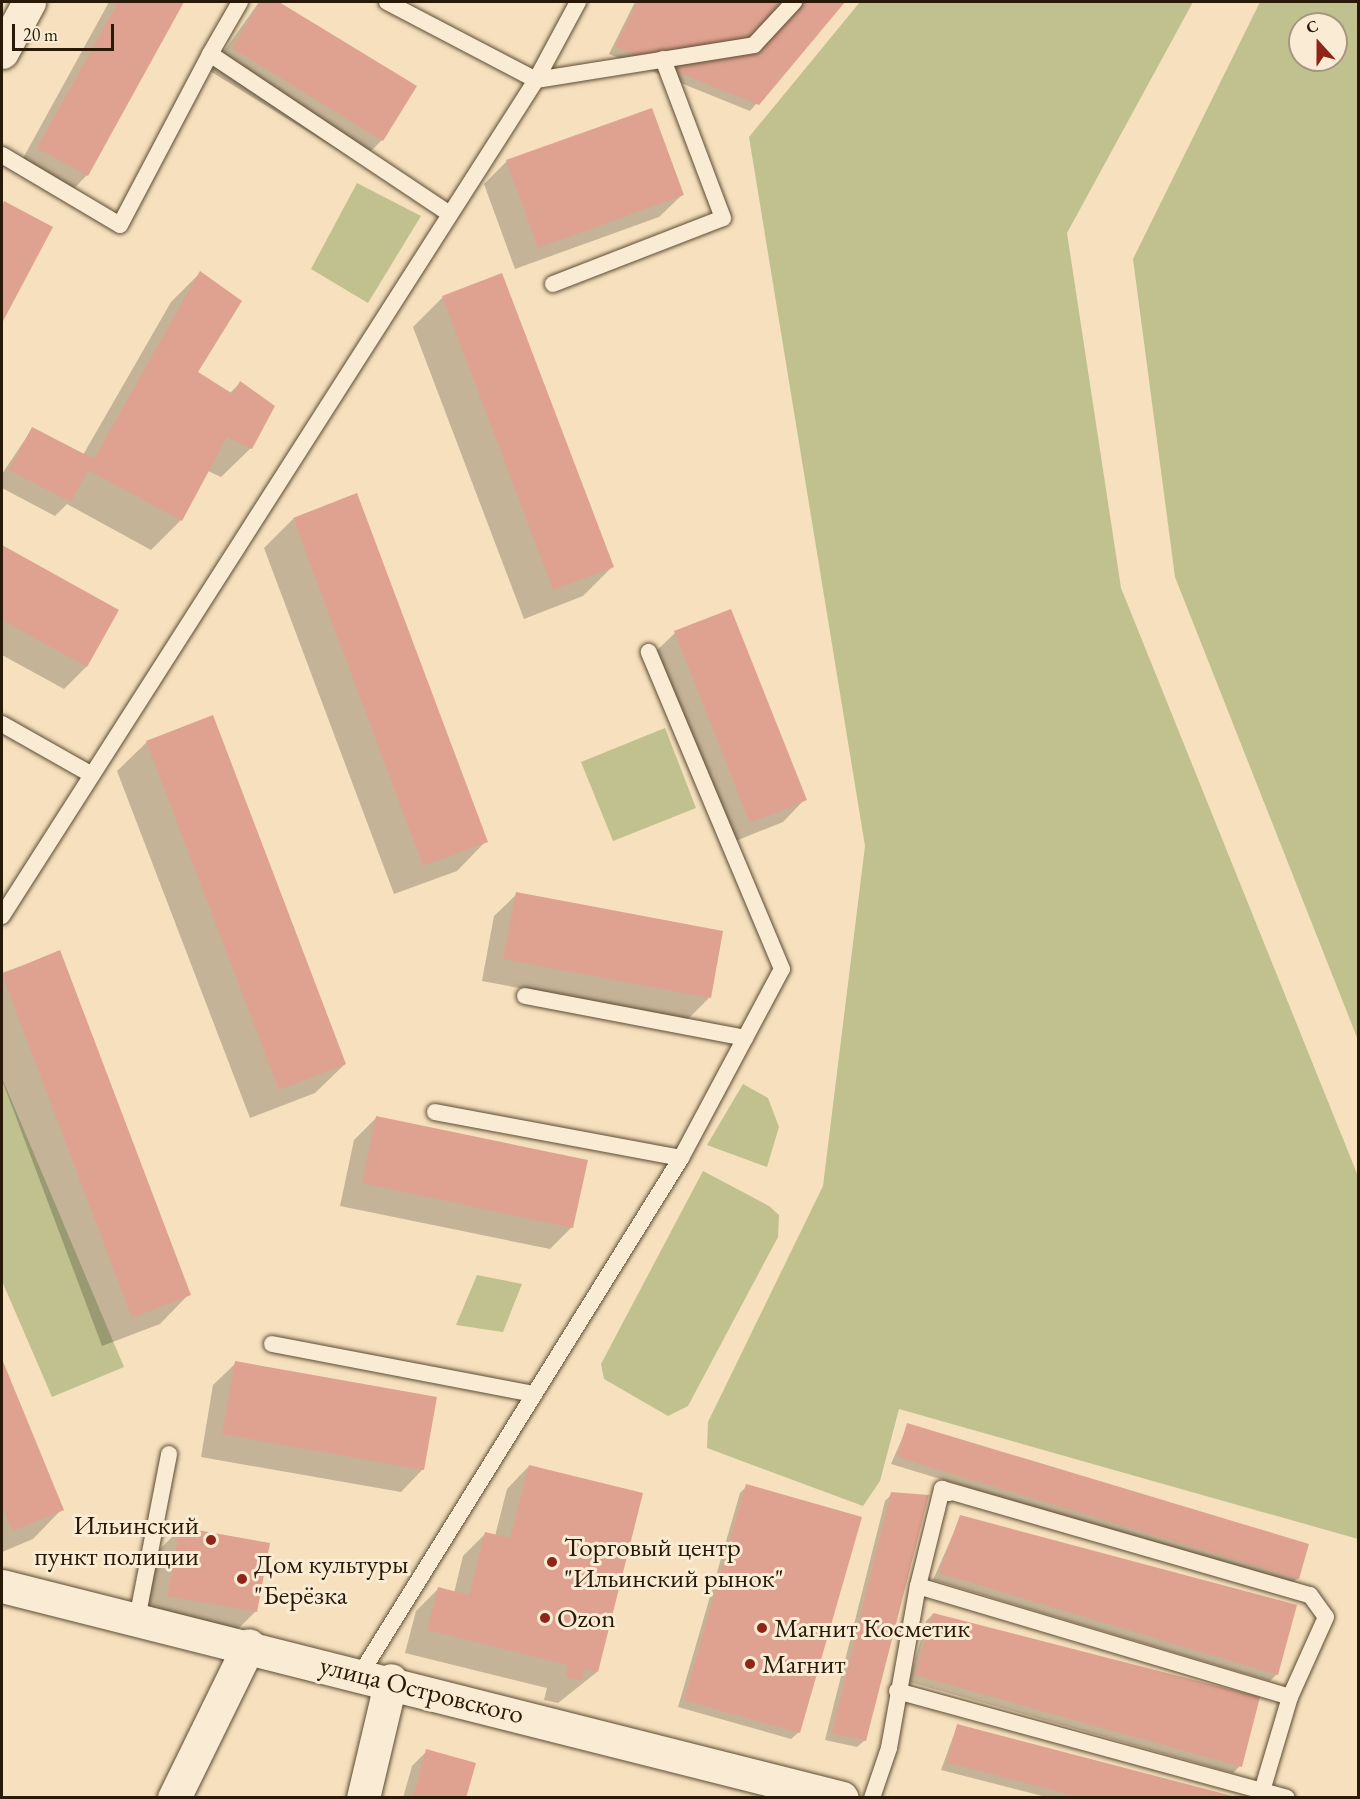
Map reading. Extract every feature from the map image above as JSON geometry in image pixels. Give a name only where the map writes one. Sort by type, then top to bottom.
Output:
[{"type":"main road","points":[[2,52],[29,2]]},
{"type":"main road","name":"улица Островского","points":[[2,1586],[376,1676],[842,1797]]},
{"type":"main road","points":[[174,1797],[249,1645]]},
{"type":"main road","points":[[363,1797],[376,1676]]},
{"type":"lane","points":[[2,155],[120,225],[240,2]]},
{"type":"lane","points":[[387,2],[536,80],[754,45],[794,2]]},
{"type":"lane","points":[[2,916],[536,80],[578,2]]},
{"type":"lane","points":[[210,54],[450,214]]},
{"type":"lane","points":[[553,284],[723,218],[663,59]]},
{"type":"lane","points":[[376,1676],[534,1394],[681,1158],[782,969],[649,652]]},
{"type":"lane","points":[[2,724],[92,775]]},
{"type":"lane","points":[[525,996],[745,1038]]},
{"type":"lane","points":[[435,1112],[681,1158]]},
{"type":"lane","points":[[272,1344],[534,1394]]},
{"type":"lane","points":[[137,1619],[169,1454]]},
{"type":"lane","points":[[872,1797],[889,1748],[897,1691],[918,1586],[946,1491],[1310,1595],[1326,1617],[1290,1697],[1262,1791]]},
{"type":"lane","points":[[918,1586],[1290,1697]]},
{"type":"lane","points":[[897,1691],[1287,1797]]},
{"type":"green space","points":[[860,2],[1193,2],[1067,233],[1121,588],[1358,1176],[1358,1539],[899,1409],[880,1481],[863,1506],[707,1448],[708,1422],[823,1186],[865,846],[749,137]]},
{"type":"green space","points":[[1260,2],[1358,2],[1358,1040],[1175,577],[1133,259]]},
{"type":"green space","points":[[357,183],[421,216],[368,303],[311,269]]},
{"type":"green space","points":[[665,728],[696,808],[613,841],[581,762]]},
{"type":"green space","points":[[2,1078],[124,1367],[52,1397],[2,1281]]},
{"type":"green space","points":[[743,1084],[768,1098],[779,1127],[767,1167],[707,1145]]},
{"type":"green space","points":[[703,1171],[769,1206],[779,1215],[778,1237],[688,1406],[668,1416],[604,1379],[601,1364]]},
{"type":"green space","points":[[477,1275],[522,1284],[503,1332],[456,1325]]},
{"type":"building","points":[[118,2],[184,2],[88,176],[37,148]]},
{"type":"building","points":[[260,2],[279,2],[417,86],[383,141],[232,48]]},
{"type":"building","points":[[637,2],[845,2],[759,105],[615,47]]},
{"type":"building","points":[[652,108],[684,195],[538,248],[506,160]]},
{"type":"building","points":[[4,201],[53,227],[2,323],[2,207]]},
{"type":"building","points":[[200,271],[242,301],[198,372],[233,394],[240,381],[275,406],[252,449],[227,437],[182,521],[88,470],[71,502],[9,470],[32,427],[94,459]]},
{"type":"building","points":[[502,273],[614,567],[553,590],[442,296]]},
{"type":"building","points":[[357,493],[488,842],[423,866],[293,518]]},
{"type":"building","points":[[2,545],[119,610],[87,667],[2,620]]},
{"type":"building","points":[[731,609],[807,800],[750,823],[674,631]]},
{"type":"building","points":[[213,715],[346,1064],[279,1090],[146,741]]},
{"type":"building","points":[[516,892],[723,931],[711,998],[503,959]]},
{"type":"building","points":[[60,950],[191,1295],[132,1318],[2,974]]},
{"type":"building","points":[[376,1116],[588,1160],[573,1228],[362,1183]]},
{"type":"building","points":[[2,1359],[64,1510],[12,1531],[2,1506]]},
{"type":"building","points":[[235,1361],[437,1397],[424,1470],[222,1434]]},
{"type":"building","points":[[907,1423],[1309,1544],[1299,1579],[897,1457]]},
{"type":"building","name":"Торговый центр \"Ильинский рынок\"","points":[[529,1465],[643,1493],[598,1672],[585,1669],[582,1681],[565,1677],[568,1665],[427,1630],[438,1587],[469,1595],[485,1532],[510,1538]]},
{"type":"building","points":[[746,1484],[862,1517],[800,1733],[684,1700]]},
{"type":"building","points":[[891,1492],[929,1495],[866,1741],[832,1733]]},
{"type":"building","points":[[960,1515],[1297,1605],[1278,1675],[939,1573]]},
{"type":"building","points":[[180,1527],[270,1543],[257,1612],[167,1596]]},
{"type":"building","points":[[933,1613],[1260,1697],[1242,1767],[915,1675]]},
{"type":"building","points":[[957,1724],[1236,1798],[1083,1798],[950,1763],[946,1766]]},
{"type":"building","points":[[426,1749],[476,1763],[466,1798],[413,1798]]},
{"type":"place","name":"Ильинский пункт полиции","points":[[211,1540]]},
{"type":"place","name":"Торговый центр \"Ильинский рынок\"","points":[[552,1562]]},
{"type":"place","name":"Дом культуры \"Берёзка","points":[[242,1579]]},
{"type":"place","name":"Ozon","points":[[545,1618]]},
{"type":"place","name":"Магнит Косметик","points":[[762,1628]]},
{"type":"place","name":"Магнит","points":[[750,1664]]}]
